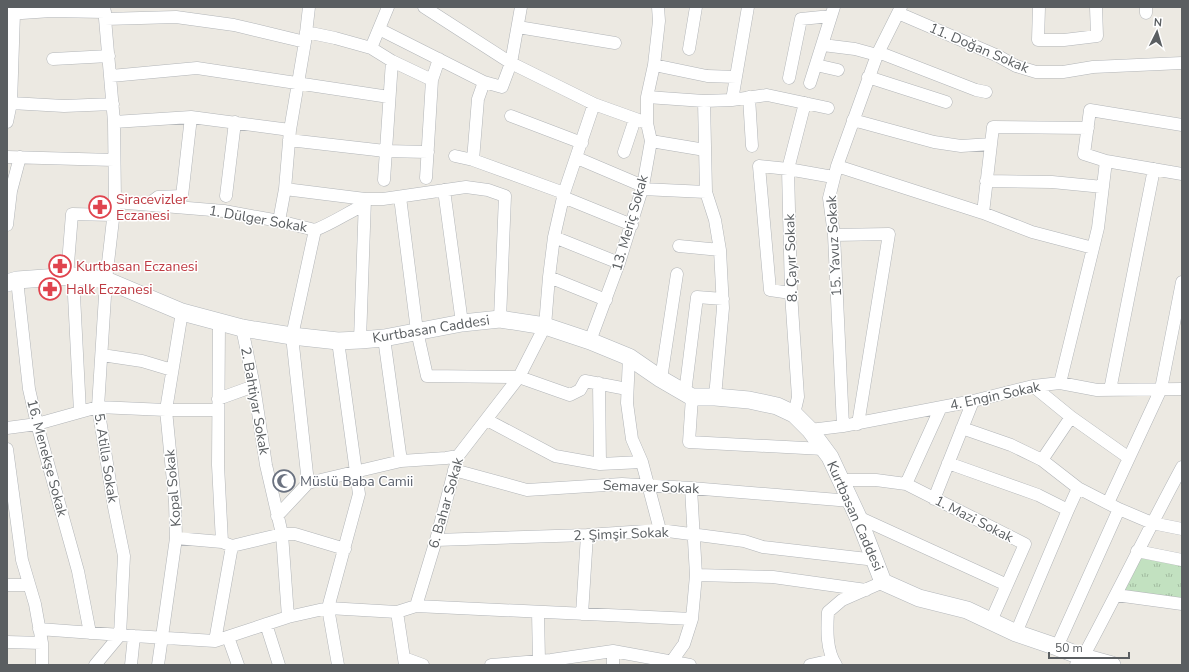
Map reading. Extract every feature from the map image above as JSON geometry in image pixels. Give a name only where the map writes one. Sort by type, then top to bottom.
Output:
[{"type":"main road","name":"Kurtbasan Caddesi","points":[[12,281],[70,276],[106,280],[182,312],[219,322],[242,328],[292,336],[338,341],[384,338],[416,330],[500,319],[545,326],[590,340],[629,357],[661,379],[689,395],[750,400],[777,406],[794,414],[810,430],[830,457],[851,501],[876,560],[883,582],[919,598],[967,610],[1016,633],[1057,647],[1079,661],[1110,665]]},
{"type":"street","points":[[279,221],[285,189],[290,135],[297,84],[306,37],[309,7]]},
{"type":"street","points":[[371,48],[388,7]]},
{"type":"street","points":[[424,7],[511,63],[594,104],[647,123]]},
{"type":"street","name":"13. Meriç Sokak","points":[[590,340],[619,264],[643,188],[651,141],[647,123],[647,97],[654,65],[659,21],[658,7]]},
{"type":"street","points":[[688,49],[696,7]]},
{"type":"street","points":[[732,100],[748,7]]},
{"type":"street","points":[[1039,7],[1038,40],[1064,40],[1097,36],[1096,7]]},
{"type":"street","points":[[379,29],[484,82],[502,87],[511,63],[520,8]]},
{"type":"street","name":"15. Yavuz Sokak","points":[[843,426],[834,235],[830,198],[835,171],[868,77],[877,54],[900,10]]},
{"type":"street","name":"11. Doğan Sokak","points":[[900,10],[1016,66],[1036,72],[1063,72],[1093,67],[1182,63]]},
{"type":"street","points":[[7,122],[11,103],[10,13],[51,11],[105,12],[176,17],[306,37],[335,38],[371,48],[392,61],[432,80]]},
{"type":"street","name":"5. Atilla Sokak","points":[[105,12],[114,122],[115,202],[106,280],[98,407],[114,507],[124,556],[120,635]]},
{"type":"street","points":[[789,78],[801,19],[833,12],[810,83]]},
{"type":"street","points":[[518,27],[615,43]]},
{"type":"street","points":[[823,45],[855,49],[877,54],[976,90],[986,92]]},
{"type":"street","points":[[53,59],[109,56]]},
{"type":"street","points":[[426,178],[432,80],[439,59]]},
{"type":"street","points":[[384,180],[392,61]]},
{"type":"street","points":[[654,65],[707,76],[736,77]]},
{"type":"street","points":[[816,65],[838,70]]},
{"type":"street","points":[[111,76],[197,68],[389,97]]},
{"type":"street","points":[[868,77],[946,102]]},
{"type":"street","points":[[473,160],[478,99],[484,82]]},
{"type":"street","points":[[647,97],[704,101],[732,100],[767,94],[805,104],[828,108]]},
{"type":"street","points":[[749,97],[752,146]]},
{"type":"street","points":[[704,101],[706,192],[716,220],[720,250],[723,299],[715,397]]},
{"type":"street","points":[[11,103],[64,106],[113,104]]},
{"type":"street","points":[[545,326],[554,237],[564,195],[594,104]]},
{"type":"street","name":"8. Çayır Sokak","points":[[794,414],[798,397],[791,293],[788,169],[805,104]]},
{"type":"street","points":[[1182,125],[1090,110],[1084,154],[1106,161],[1182,174]]},
{"type":"street","points":[[511,116],[582,143]]},
{"type":"street","points":[[114,122],[191,117],[235,122],[290,135],[385,151],[428,152]]},
{"type":"street","points":[[149,204],[158,197],[182,196],[191,117]]},
{"type":"street","points":[[624,152],[635,119]]},
{"type":"street","points":[[853,120],[934,142],[961,146],[991,144]]},
{"type":"street","points":[[226,196],[235,122]]},
{"type":"street","points":[[983,213],[993,127],[1088,128]]},
{"type":"street","points":[[651,141],[705,150]]},
{"type":"street","points":[[455,156],[473,160],[564,195],[632,225]]},
{"type":"street","points":[[7,157],[114,160]]},
{"type":"street","points":[[7,225],[12,191],[20,157]]},
{"type":"street","points":[[577,158],[643,188],[706,192]]},
{"type":"street","points":[[1060,383],[1098,228],[1106,161]]},
{"type":"street","points":[[791,293],[770,290],[759,166],[835,171],[983,213],[1032,232],[1093,248]]},
{"type":"street","points":[[1110,390],[1154,169]]},
{"type":"street","points":[[986,181],[1052,182],[1103,186]]},
{"type":"street","points":[[285,189],[365,202],[466,188],[488,190],[505,196],[500,319]]},
{"type":"street","points":[[444,190],[462,323]]},
{"type":"street","points":[[400,197],[416,330],[427,376],[519,377],[570,395],[580,390],[585,381],[628,389]]},
{"type":"street","name":"1. Dülger Sokak","points":[[115,202],[224,211],[279,221],[315,230],[292,336],[308,483]]},
{"type":"street","points":[[315,230],[330,224],[365,202]]},
{"type":"street","points":[[360,340],[365,202]]},
{"type":"street","points":[[80,412],[70,276],[72,214],[113,215]]},
{"type":"street","points":[[834,235],[889,234],[858,424]]},
{"type":"street","points":[[554,237],[619,264]]},
{"type":"street","points":[[679,246],[720,250]]},
{"type":"street","points":[[661,379],[677,274]]},
{"type":"street","points":[[549,277],[606,300]]},
{"type":"street","name":"16. Menekşe Sokak","points":[[12,281],[29,389],[37,424],[78,571],[90,633]]},
{"type":"street","points":[[1108,503],[1161,389],[1176,344],[1182,282]]},
{"type":"street","points":[[723,299],[697,297],[689,395],[689,442],[824,449]]},
{"type":"street","name":"Kopal Sokak","points":[[158,665],[176,538],[175,502],[166,410],[182,312]]},
{"type":"street","points":[[215,641],[227,544],[218,465],[217,405],[219,322]]},
{"type":"street","name":"6. Bahar Sokak","points":[[416,606],[436,540],[458,456],[519,377],[545,326]]},
{"type":"street","name":"2. Bahtiyar Sokak","points":[[242,328],[254,386],[266,465],[276,516],[282,534],[288,617]]},
{"type":"street","points":[[384,338],[401,461]]},
{"type":"street","points":[[338,341],[359,494],[328,608],[338,665]]},
{"type":"street","points":[[102,355],[142,361],[172,370]]},
{"type":"street","points":[[629,357],[627,403],[632,439],[642,462],[660,530]]},
{"type":"street","name":"4. Engin Sokak","points":[[810,430],[858,424],[941,408],[1033,386],[1060,383],[1097,390],[1182,389]]},
{"type":"street","points":[[600,384],[600,464]]},
{"type":"street","points":[[7,428],[37,424],[98,407],[166,410],[217,405],[254,386]]},
{"type":"street","points":[[1033,386],[1070,417],[1129,458]]},
{"type":"street","points":[[934,499],[973,401]]},
{"type":"street","points":[[906,484],[941,408]]},
{"type":"street","points":[[1042,460],[1070,417]]},
{"type":"street","points":[[487,420],[555,456],[600,464],[642,462]]},
{"type":"street","points":[[962,428],[1011,445],[1042,460],[1078,488],[1119,509],[1152,523],[1182,529]]},
{"type":"street","points":[[7,449],[10,491],[22,560],[35,604],[42,643],[42,665]]},
{"type":"street","points":[[276,516],[308,483],[401,461],[458,456]]},
{"type":"street","points":[[948,463],[1038,495],[1068,510]]},
{"type":"street","points":[[1079,661],[1116,595],[1152,523],[1177,486],[1182,467]]},
{"type":"street","name":"Semaver Sokak","points":[[454,470],[527,490],[622,484],[851,501]]},
{"type":"street","name":"1. Mazi Sokak","points":[[841,480],[876,480],[906,484],[1025,544],[991,621]]},
{"type":"street","points":[[672,663],[684,644],[692,619],[696,575],[691,488]]},
{"type":"street","points":[[1016,633],[1078,488]]},
{"type":"street","points":[[1057,647],[1119,509]]},
{"type":"street","points":[[858,518],[1007,585]]},
{"type":"street","name":"2. Şimşir Sokak","points":[[436,540],[587,536],[660,530],[744,541],[763,547],[876,560]]},
{"type":"street","points":[[176,538],[227,544],[282,534],[295,534],[345,549]]},
{"type":"street","points":[[582,614],[587,536]]},
{"type":"street","points":[[1137,551],[1182,560]]},
{"type":"street","points":[[696,575],[772,577],[866,590]]},
{"type":"street","points":[[810,665],[834,663],[827,633],[828,612],[842,600],[883,582]]},
{"type":"street","points":[[7,585],[29,585]]},
{"type":"street","points":[[1116,595],[1182,604]]},
{"type":"street","points":[[39,629],[215,641],[288,617],[328,608],[397,612],[416,606],[692,619]]},
{"type":"street","points":[[397,612],[404,661],[423,665]]},
{"type":"street","points":[[538,612],[540,662]]},
{"type":"street","points":[[266,624],[279,665]]},
{"type":"street","points":[[95,665],[120,635]]},
{"type":"street","points":[[131,665],[134,636]]},
{"type":"street","points":[[228,637],[238,665]]},
{"type":"street","points":[[7,642],[42,643]]},
{"type":"street","points":[[613,651],[613,665]]},
{"type":"street","points":[[491,665],[540,662],[613,651],[672,663],[690,665]]},
{"type":"green space","points":[[1140,558],[1182,566],[1182,598],[1123,590]]},
{"type":"place","name":"Siracevizler Eczanesi","points":[[100,207]]},
{"type":"place","name":"Kurtbasan Eczanesi","points":[[60,266]]},
{"type":"place","name":"Halk Eczanesi","points":[[50,289]]},
{"type":"place","name":"Müslü Baba Camii","points":[[284,481]]}]
